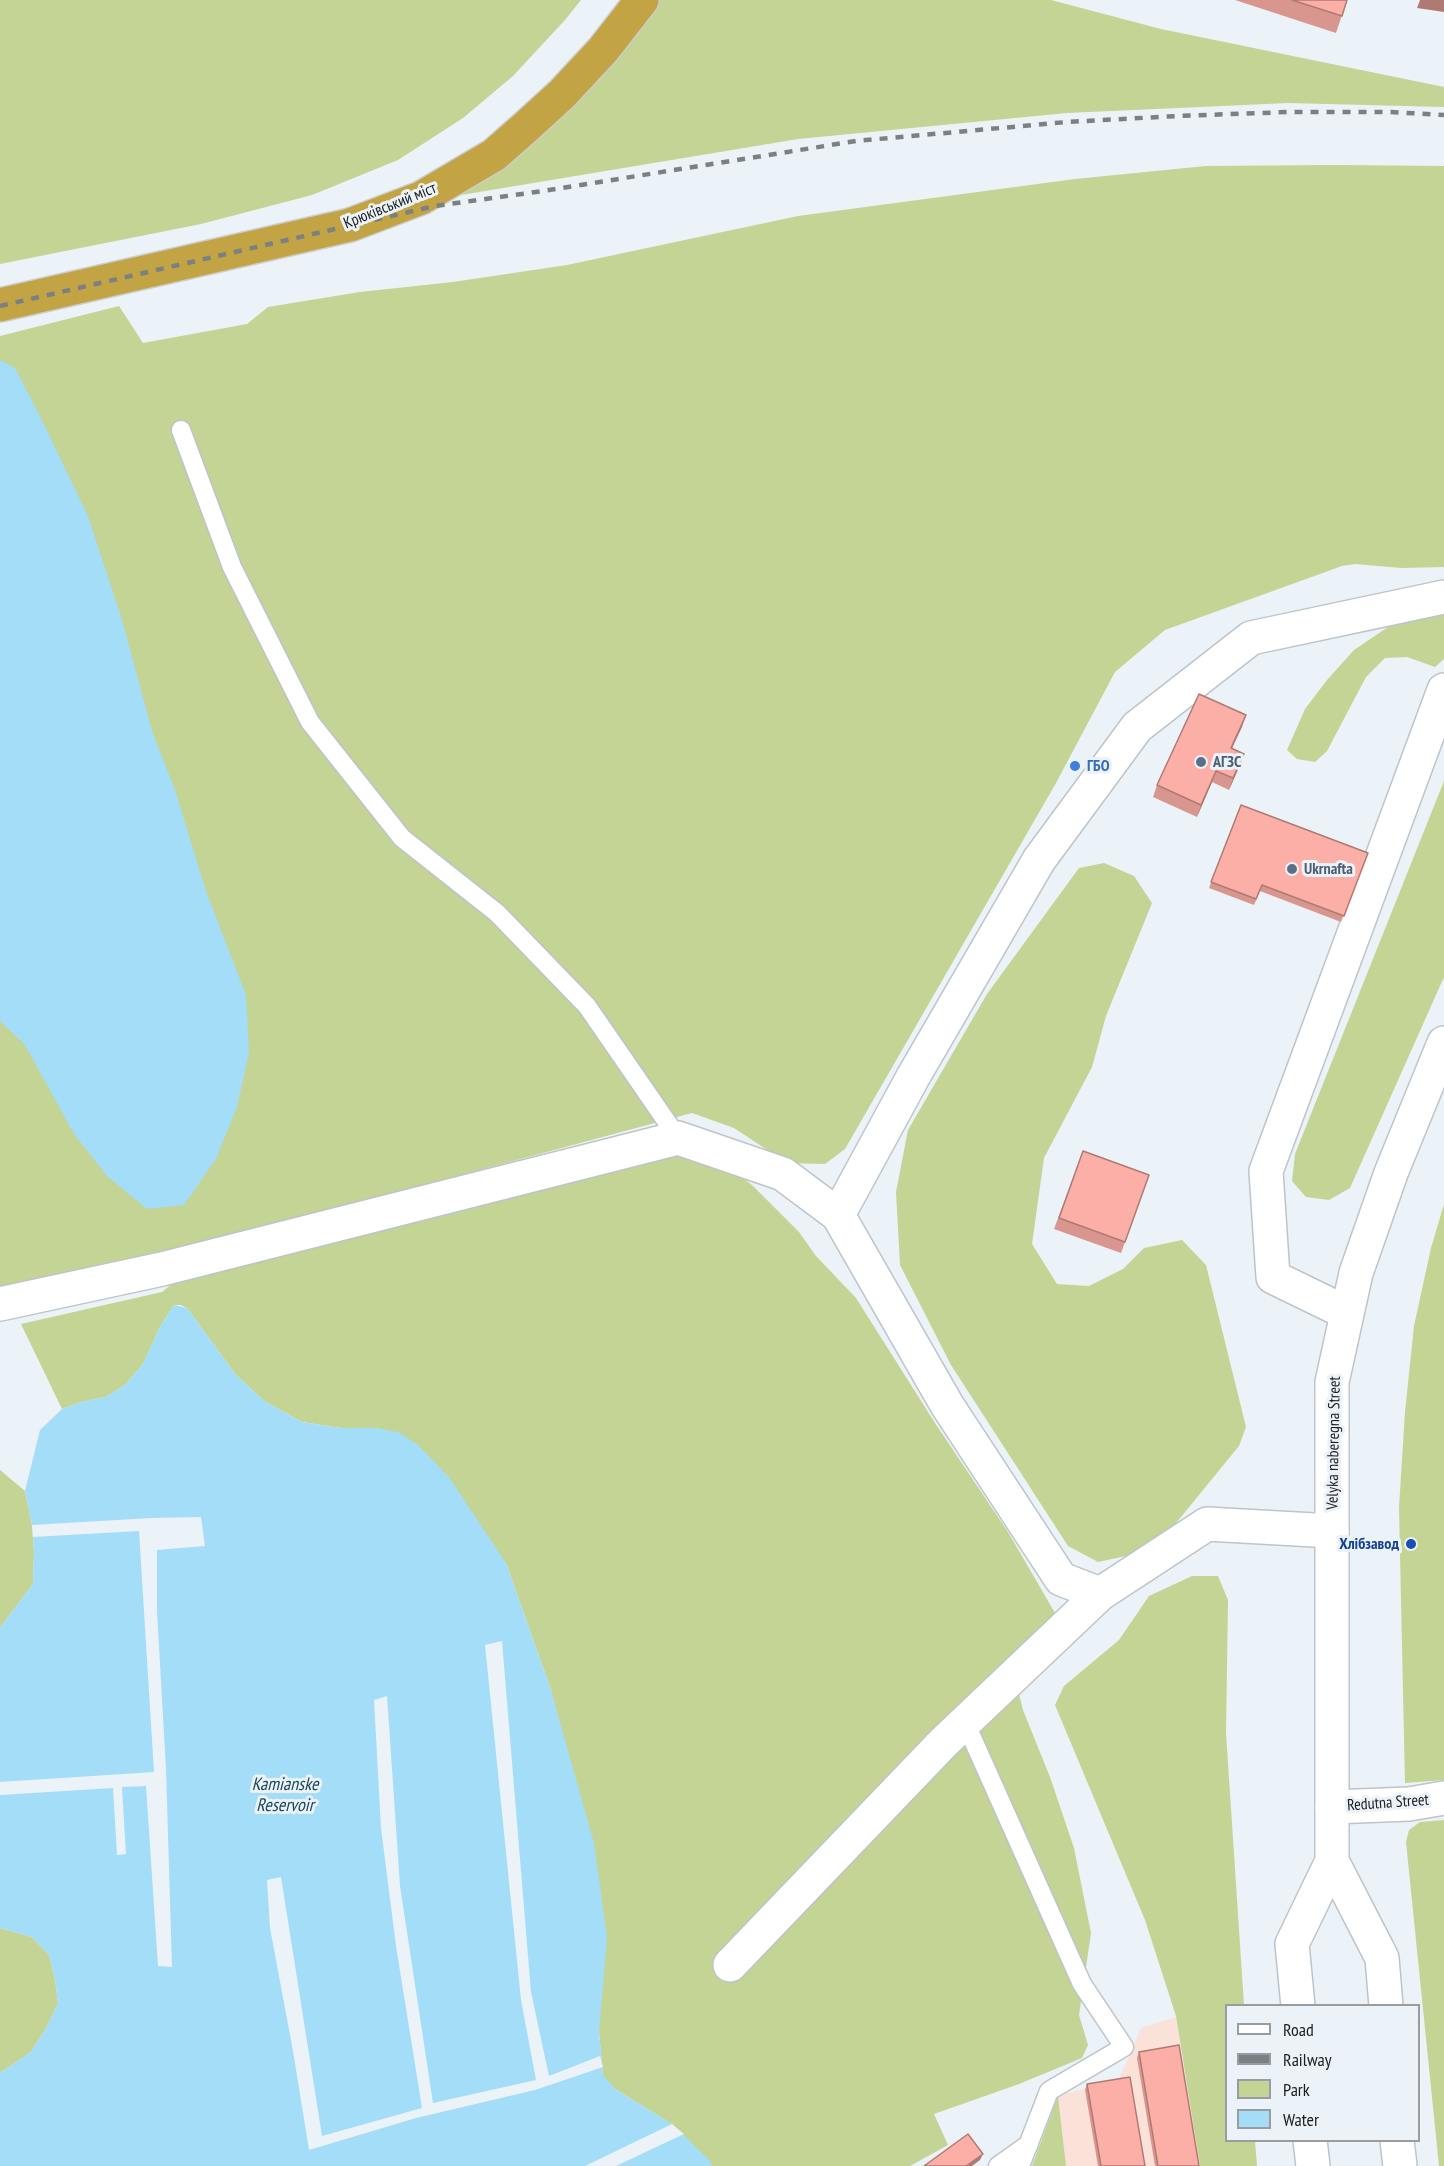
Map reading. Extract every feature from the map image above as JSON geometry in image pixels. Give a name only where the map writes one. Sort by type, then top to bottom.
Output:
[{"type":"highway","name":"Крюківський міст","points":[[0,305],[350,225],[421,198],[494,155],[545,110],[603,50],[642,0]]},
{"type":"street","points":[[838,1215],[913,1077],[1039,860],[1137,727],[1251,638],[1444,597]]},
{"type":"street","points":[[1347,1313],[1273,1277],[1266,1171],[1444,690]]},
{"type":"street","name":"Velyka naberegna Street","points":[[1298,2004],[1292,1944],[1332,1862],[1332,1382],[1356,1273],[1391,1173],[1444,1043]]},
{"type":"street","points":[[0,1304],[162,1269],[678,1138],[783,1174],[838,1215],[947,1405],[1061,1579],[1100,1594]]},
{"type":"street","points":[[730,1965],[965,1722],[1100,1594],[1207,1524],[1332,1531]]},
{"type":"street","name":"Redutna Street","points":[[1332,1807],[1409,1804],[1444,1798]]},
{"type":"street","name":"Velyka naberegna Street","points":[[1332,1862],[1382,1958],[1386,2004]]},
{"type":"street","points":[[1310,2142],[1312,2166]]},
{"type":"street","points":[[1397,2142],[1400,2166]]},
{"type":"lane","points":[[181,430],[232,567],[310,722],[402,838],[497,913],[587,1006],[678,1138]]},
{"type":"lane","points":[[965,1722],[1082,1984],[1124,2047],[1049,2091],[1020,2166]]},
{"type":"lane","points":[[998,2166],[1029,2144]]},
{"type":"shaded area","points":[[1176,2017],[1200,2166],[1066,2166],[1058,2096],[1119,2079],[1141,2028]]},
{"type":"green space","points":[[0,0],[581,0],[513,76],[463,118],[398,160],[312,195],[201,224],[0,264]]},
{"type":"green space","points":[[659,0],[1051,0],[1161,29],[1444,87],[1444,107],[1288,103],[1067,113],[798,139],[461,195],[503,166],[577,102],[625,48]]},
{"type":"green space","points":[[1206,166],[1444,166],[1444,567],[1402,568],[1355,564],[1342,566],[1165,630],[1115,672],[1056,783],[845,1149],[825,1164],[787,1163],[734,1128],[692,1113],[130,1264],[0,1290],[0,336],[119,306],[143,343],[247,324],[268,307],[360,292],[453,282],[567,265],[798,216],[1075,179]]},
{"type":"green space","points":[[1444,614],[1444,659],[1435,667],[1407,657],[1385,658],[1366,677],[1327,751],[1315,762],[1297,759],[1287,750],[1305,709],[1354,650],[1388,627]]},
{"type":"green space","points":[[1444,781],[1444,977],[1350,1188],[1329,1200],[1306,1197],[1292,1181],[1295,1154]]},
{"type":"green space","points":[[1104,863],[1134,876],[1152,903],[1106,1016],[1092,1067],[1044,1158],[1032,1244],[1057,1284],[1089,1286],[1123,1269],[1144,1248],[1182,1240],[1206,1265],[1246,1427],[1239,1446],[1154,1550],[1098,1562],[1068,1546],[951,1365],[900,1265],[896,1192],[908,1130],[987,994],[1079,868]]},
{"type":"green space","points":[[674,1154],[695,1155],[733,1171],[752,1185],[799,1232],[816,1256],[856,1298],[935,1423],[1008,1532],[1055,1613],[1011,1662],[1023,1710],[1050,1777],[1074,1848],[1091,1933],[1079,2015],[1088,2045],[1082,2058],[1019,2084],[934,2114],[948,2145],[910,2166],[712,2166],[672,2124],[615,2089],[603,2076],[564,1741],[550,1687],[506,1563],[377,1428],[341,1428],[302,1422],[264,1401],[236,1375],[187,1308],[181,1305],[174,1305],[160,1327],[143,1364],[125,1385],[106,1397],[62,1409],[21,1324],[162,1292],[172,1284]]},
{"type":"green space","points":[[1444,1204],[1444,1780],[1405,1783],[1399,1508],[1405,1412],[1414,1326],[1431,1248]]},
{"type":"green space","points":[[0,1470],[25,1491],[32,1525],[34,1553],[33,1584],[0,1628]]},
{"type":"green space","points":[[1192,1576],[1218,1576],[1228,1600],[1226,1733],[1244,2004],[1225,2004],[1225,2142],[1255,2142],[1257,2166],[1200,2166],[1176,2016],[1145,1920],[1055,1705],[1064,1686],[1119,1640],[1149,1596]]},
{"type":"green space","points":[[1444,1820],[1444,2166],[1439,2166],[1406,1842],[1409,1830],[1420,1822]]},
{"type":"green space","points":[[0,1928],[32,1937],[49,1955],[58,2004],[31,2052],[0,2073]]},
{"type":"green space","points":[[1058,2096],[1066,2166],[1032,2166]]},
{"type":"water","points":[[0,360],[15,368],[88,516],[123,623],[152,731],[175,790],[206,891],[246,995],[249,1053],[237,1107],[216,1159],[184,1205],[147,1209],[107,1176],[74,1134],[25,1045],[0,1021]]},
{"type":"water","name":"Kamianske Reservoir","points":[[174,1305],[187,1308],[236,1375],[264,1401],[302,1422],[341,1428],[377,1428],[398,1432],[417,1444],[449,1477],[506,1563],[550,1687],[594,1843],[607,1938],[599,2032],[603,2075],[615,2089],[672,2124],[709,2160],[712,2166],[0,2166],[0,2073],[31,2052],[58,2004],[49,1955],[32,1937],[0,1928],[0,1628],[33,1584],[32,1525],[25,1491],[40,1430],[62,1409],[106,1397],[125,1385],[143,1364],[160,1327]]},
{"type":"pier","points":[[201,1517],[205,1546],[157,1550],[157,1611],[166,1769],[172,1967],[158,1966],[146,1786],[122,1787],[126,1854],[117,1855],[113,1788],[0,1795],[0,1782],[154,1772],[139,1531],[33,1537],[32,1525]]},
{"type":"pier","points":[[502,1641],[531,1992],[549,2076],[600,2056],[603,2067],[535,2090],[416,2118],[309,2150],[270,1928],[267,1880],[281,1877],[322,2136],[422,2108],[396,1946],[381,1828],[374,1700],[387,1696],[400,1886],[433,2103],[536,2080],[521,2000],[485,1645]]},
{"type":"pier","points":[[672,2124],[684,2134],[616,2166],[585,2166]]},
{"type":"building","points":[[1292,0],[1347,0],[1342,16]]},
{"type":"building","name":"АГЗС","points":[[1199,694],[1246,715],[1231,748],[1244,754],[1233,778],[1216,771],[1201,805],[1157,785]]},
{"type":"building","points":[[1241,805],[1368,853],[1344,916],[1262,885],[1256,899],[1211,882]]},
{"type":"building","points":[[1083,1151],[1149,1175],[1125,1242],[1059,1218]]},
{"type":"building","points":[[1179,2045],[1199,2166],[1158,2166],[1139,2052]]},
{"type":"building","points":[[1130,2077],[1145,2166],[1101,2166],[1087,2084]]},
{"type":"building","points":[[968,2134],[983,2154],[966,2166],[924,2166]]},
{"type":"railway","points":[[0,306],[435,206],[856,141],[1067,122],[1177,116],[1289,112],[1391,112],[1444,115]]},
{"type":"place","name":"АГЗС","points":[[1201,762]]},
{"type":"place","name":"ГБО","points":[[1075,766]]},
{"type":"place","name":"Ukrnafta","points":[[1292,869]]},
{"type":"place","name":"Хлібзавод","points":[[1411,1544]]}]
